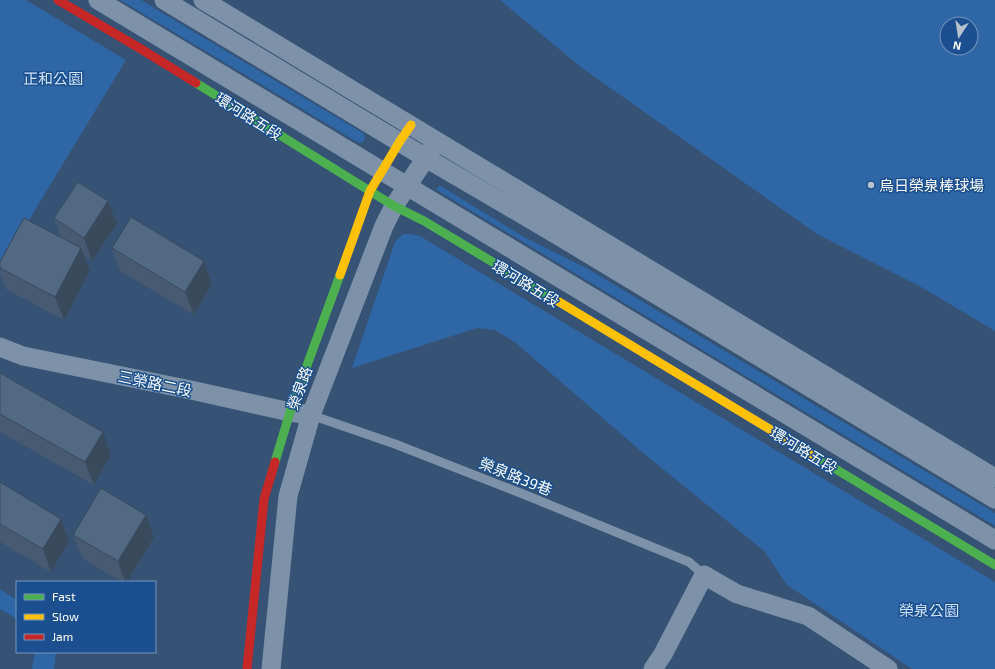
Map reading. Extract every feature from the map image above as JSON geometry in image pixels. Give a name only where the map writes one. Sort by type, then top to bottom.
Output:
[{"type":"street","name":"環河路五段","points":[[58,0],[394,206],[424,221],[995,565]]},
{"type":"street","name":"環河路五段","points":[[98,0],[995,540]]},
{"type":"street","points":[[164,0],[995,499]]},
{"type":"street","points":[[203,0],[995,478]]},
{"type":"street","name":"榮泉路","points":[[248,669],[264,499],[290,412],[370,191],[411,125]]},
{"type":"street","name":"榮泉路","points":[[271,669],[288,496],[311,414],[384,226],[394,206],[437,141]]},
{"type":"street","name":"三榮路二段","points":[[0,347],[23,356],[191,390],[290,412],[311,414]]},
{"type":"street","points":[[653,669],[663,654],[704,575],[737,594],[808,616],[888,669]]},
{"type":"lane","name":"榮泉路39巷","points":[[311,414],[395,444],[528,496],[689,562],[704,575]]},
{"type":"green space","name":"正和公園","points":[[0,0],[26,0],[126,60],[0,269]]},
{"type":"green space","points":[[120,0],[141,0],[363,133],[365,137],[364,141],[362,143],[357,142]]},
{"type":"green space","name":"烏日榮泉棒球場","points":[[500,0],[995,0],[995,331],[921,287],[817,234],[582,68]]},
{"type":"green space","points":[[440,186],[524,237],[588,269],[995,513],[995,526],[440,192],[437,188]]},
{"type":"green space","name":"榮泉公園","points":[[403,234],[420,236],[995,582],[995,669],[912,669],[787,585],[764,551],[643,453],[516,343],[495,330],[477,328],[352,368],[395,242]]},
{"type":"green space","points":[[0,589],[16,599],[16,618],[0,609]]},
{"type":"green space","points":[[35,653],[56,653],[54,669],[32,669]]},
{"type":"building","points":[[78,182],[108,201],[84,238],[54,218]]},
{"type":"building","points":[[131,217],[204,261],[185,292],[112,248]]},
{"type":"building","points":[[24,218],[81,248],[55,297],[0,268],[0,262]]},
{"type":"building","points":[[0,373],[103,432],[85,462],[0,414]]},
{"type":"building","points":[[0,482],[61,519],[43,549],[0,524]]},
{"type":"building","points":[[101,488],[146,515],[118,561],[73,535]]},
{"type":"traffic: fast","points":[[196,83],[394,206],[424,221],[556,300]]},
{"type":"traffic: fast","points":[[275,462],[290,412],[340,275]]},
{"type":"traffic: fast","points":[[814,456],[995,565]]},
{"type":"traffic: slow","points":[[340,275],[370,191],[411,125]]},
{"type":"traffic: slow","points":[[556,300],[814,456]]},
{"type":"traffic: jam","points":[[58,0],[196,83]]},
{"type":"traffic: jam","points":[[247,669],[264,499],[275,462]]},
{"type":"place","name":"烏日榮泉棒球場","points":[[871,185]]}]
